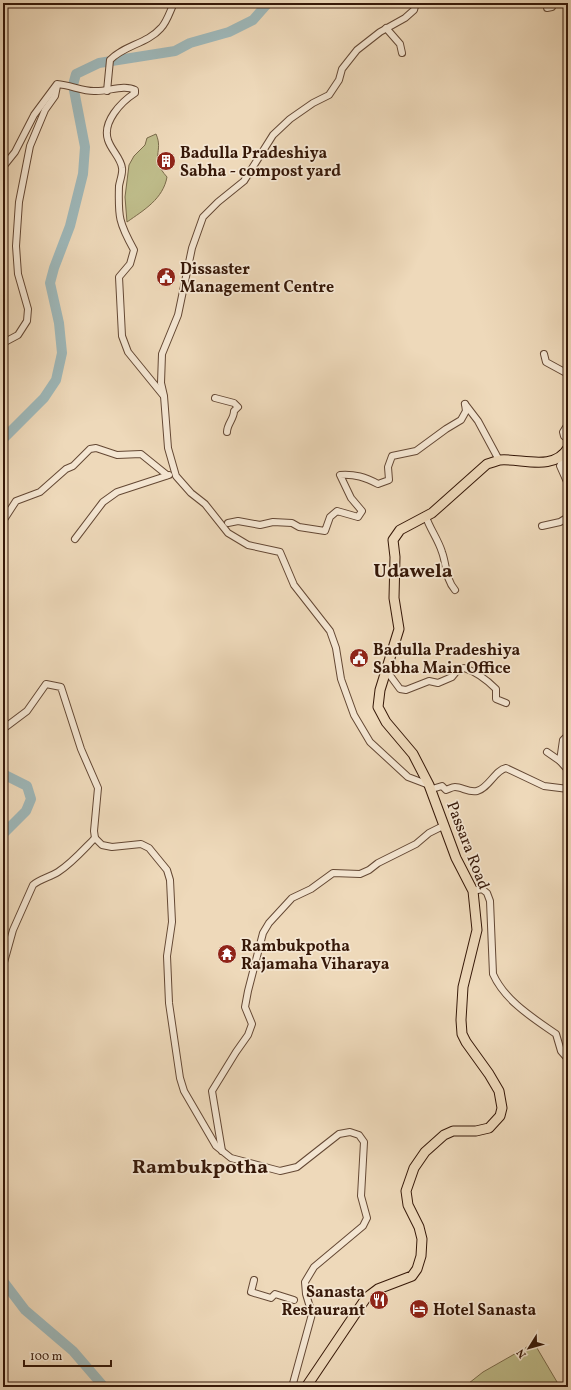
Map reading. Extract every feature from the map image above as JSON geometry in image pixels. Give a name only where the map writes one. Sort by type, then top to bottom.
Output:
[{"type":"highway","name":"Passara Road","points":[[306,1387],[366,1298],[378,1289],[412,1276],[417,1269],[421,1256],[422,1239],[419,1227],[408,1205],[406,1191],[414,1168],[425,1152],[444,1135],[453,1131],[476,1131],[489,1128],[500,1116],[502,1101],[499,1091],[490,1074],[466,1042],[462,1034],[460,1020],[463,987],[477,930],[473,891],[456,858],[430,787],[413,754],[380,713],[378,701],[399,629],[394,598],[395,557],[393,540],[400,530],[426,517],[487,464],[499,460],[553,461],[567,450]]},
{"type":"street","points":[[107,91],[110,60],[121,51],[140,43],[161,28],[174,3]]},
{"type":"street","points":[[416,3],[414,10],[405,18],[386,28],[357,50],[342,69],[339,80],[329,95],[313,103],[290,119],[274,134],[244,181],[218,202],[203,217],[192,248],[178,315],[162,354],[161,383],[164,396],[168,448],[176,476],[192,494],[205,504],[228,532],[248,545],[280,552],[294,585],[333,637],[341,679],[354,715],[370,742],[408,778],[430,787],[442,786],[446,790],[455,787],[464,790],[477,791],[491,782],[501,770],[506,768],[544,786],[568,790]]},
{"type":"street","points":[[547,8],[552,7],[552,3]]},
{"type":"street","points":[[386,28],[400,44],[402,53]]},
{"type":"street","points":[[57,84],[89,91],[107,91],[129,87],[135,90],[135,93],[124,100],[118,107],[108,126],[107,140],[122,168],[118,207],[121,226],[134,250],[130,264],[119,277],[122,336],[128,352],[164,396]]},
{"type":"street","points":[[3,167],[15,152],[34,115],[57,84]]},
{"type":"street","points":[[3,343],[18,335],[27,321],[28,309],[18,274],[16,246],[19,202],[30,146],[45,110],[55,96],[57,84]]},
{"type":"street","points":[[544,354],[546,362],[568,374]]},
{"type":"street","points":[[216,398],[234,403],[238,407],[234,411],[234,415],[227,426],[227,432]]},
{"type":"street","points":[[228,523],[238,521],[260,525],[273,522],[287,523],[299,527],[325,531],[330,517],[337,510],[358,517],[362,511],[351,498],[340,475],[365,477],[378,484],[389,480],[388,467],[392,456],[416,451],[461,420],[466,411],[465,404],[478,421],[499,460]]},
{"type":"street","points":[[568,424],[564,432],[564,436],[568,439]]},
{"type":"street","points":[[3,521],[16,501],[40,492],[66,469],[73,466],[90,449],[96,448],[117,455],[140,454],[167,475]]},
{"type":"street","points":[[567,450],[560,466],[568,484]]},
{"type":"street","points":[[75,538],[103,502],[113,494],[167,475],[176,476]]},
{"type":"street","points":[[426,517],[442,551],[449,583],[455,590]]},
{"type":"street","points":[[542,526],[560,522],[568,517]]},
{"type":"street","points":[[386,670],[400,690],[406,690],[429,682],[438,683],[452,677],[456,672],[464,668],[476,674],[480,674],[496,689],[496,699],[506,703]]},
{"type":"street","points":[[3,729],[27,711],[46,684],[61,687],[81,749],[98,788],[94,831],[95,838],[102,845],[112,847],[140,844],[149,848],[167,870],[170,880],[172,922],[167,956],[169,995],[180,1078],[184,1091],[216,1146],[231,1158],[280,1171],[297,1167],[339,1134],[350,1132],[359,1135],[364,1142],[361,1196],[367,1218],[363,1226],[314,1267],[305,1282],[306,1294],[312,1314],[292,1387]]},
{"type":"street","points":[[560,761],[563,740],[568,735]]},
{"type":"street","points":[[547,752],[560,761],[568,770]]},
{"type":"street","points":[[223,1153],[212,1091],[236,1052],[248,1036],[252,1024],[246,1007],[248,991],[263,933],[269,923],[292,898],[311,889],[333,873],[360,874],[416,844],[429,833],[445,825]]},
{"type":"street","points":[[3,966],[13,930],[33,885],[38,880],[56,873],[67,866],[95,838]]},
{"type":"street","points":[[473,891],[482,889],[487,893],[490,901],[493,974],[496,981],[522,1011],[556,1034],[561,1050],[568,1059]]},
{"type":"street","points":[[254,1280],[251,1292],[271,1298],[275,1294],[294,1300]]},
{"type":"shaded area","points":[[156,134],[159,146],[159,164],[167,177],[165,185],[152,203],[127,222],[125,197],[129,165],[134,156],[145,145],[147,138]]},
{"type":"shaded area","points":[[534,1343],[560,1387],[464,1387],[483,1372]]},
{"type":"waterway","points":[[3,439],[44,398],[56,380],[62,353],[59,323],[50,283],[70,226],[83,174],[85,147],[73,85],[76,74],[99,63],[175,51],[190,43],[229,32],[253,20],[268,3]]},
{"type":"waterway","points":[[3,774],[27,786],[31,799],[26,811],[3,834]]},
{"type":"waterway","points":[[3,1281],[25,1310],[73,1351],[104,1387]]},
{"type":"place","name":"Badulla Pradeshiya Sabha - compost yard","points":[[166,161]]},
{"type":"place","name":"Dissaster Management Centre","points":[[166,277]]},
{"type":"place","name":"Badulla Pradeshiya Sabha Main Office","points":[[359,658]]},
{"type":"place","name":"Rambukpotha Rajamaha Viharaya","points":[[227,954]]},
{"type":"place","name":"Sanasta Restaurant","points":[[379,1300]]},
{"type":"place","name":"Hotel Sanasta","points":[[419,1309]]},
{"type":"district","name":"Udawela","points":[[413,570]]},
{"type":"district","name":"Rambukpotha","points":[[200,1166]]}]
